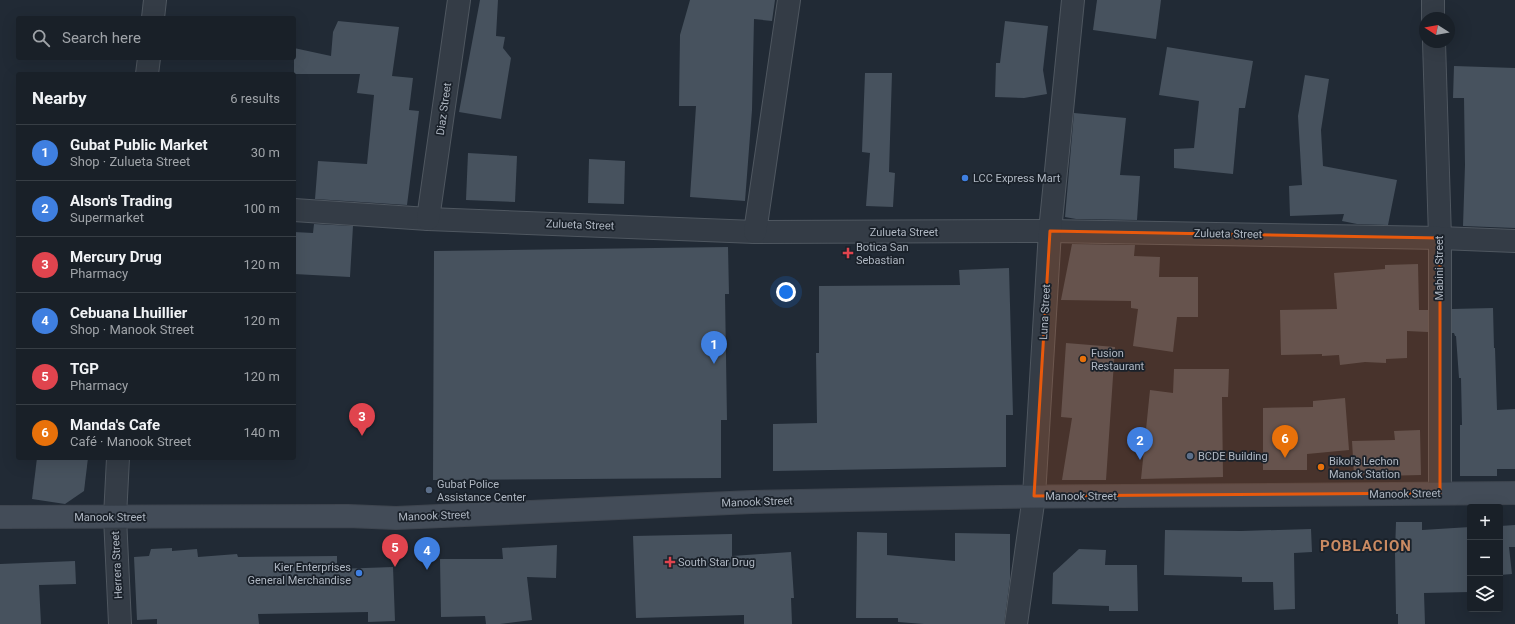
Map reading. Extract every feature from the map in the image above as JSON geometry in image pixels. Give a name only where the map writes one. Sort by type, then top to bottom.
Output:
[{"type":"main road","name":"Manook Street","points":[[0,517],[348,516],[396,518],[752,502],[1034,496],[1515,493]]},
{"type":"street","points":[[153,16],[155,0]]},
{"type":"street","name":"Diaz Street","points":[[428,219],[459,0]]},
{"type":"street","points":[[755,232],[789,0]]},
{"type":"street","name":"Luna Street","points":[[1016,624],[1034,496],[1050,231],[1073,0]]},
{"type":"street","points":[[1433,0],[1433,12]]},
{"type":"street","name":"Mabini Street","points":[[1434,48],[1440,238],[1440,493]]},
{"type":"street","points":[[147,72],[149,60]]},
{"type":"street","name":"Zulueta Street","points":[[296,210],[428,219],[755,232],[1050,231],[1440,238],[1515,241]]},
{"type":"street","name":"Herrera Street","points":[[118,460],[115,517],[120,624]]},
{"type":"highlighted area","points":[[1050,231],[1440,238],[1440,493],[1034,496]]},
{"type":"building","points":[[480,0],[498,0],[496,36],[505,37],[503,48],[511,58],[501,119],[459,112]]},
{"type":"building","points":[[690,0],[775,0],[772,21],[754,19],[752,110],[745,201],[690,197],[696,106],[679,106],[680,35]]},
{"type":"building","points":[[1097,0],[1161,0],[1156,39],[1093,30]]},
{"type":"building","points":[[338,21],[399,27],[392,76],[413,78],[409,110],[419,111],[407,205],[315,199],[318,161],[367,164],[374,95],[357,93],[360,74],[296,74],[296,72],[294,72],[296,48],[331,56],[333,32]]},
{"type":"building","points":[[1005,21],[1048,26],[1043,70],[1047,94],[1024,98],[995,97],[996,63],[1000,63]]},
{"type":"building","points":[[1167,47],[1253,61],[1245,108],[1239,108],[1233,174],[1174,168],[1174,149],[1194,148],[1199,101],[1159,95]]},
{"type":"building","points":[[1454,66],[1515,68],[1515,228],[1463,226],[1465,165],[1464,98],[1453,98]]},
{"type":"building","points":[[865,73],[892,73],[889,172],[895,173],[893,207],[866,206],[870,153],[862,152]]},
{"type":"building","points":[[1305,75],[1329,79],[1321,130],[1323,166],[1397,180],[1388,225],[1357,224],[1342,221],[1344,214],[1290,216],[1289,186],[1302,185],[1298,116]]},
{"type":"building","points":[[1074,113],[1126,118],[1120,175],[1140,176],[1137,220],[1076,219],[1065,217]]},
{"type":"building","points":[[468,153],[517,156],[515,202],[466,200]]},
{"type":"building","points":[[589,159],[625,161],[624,204],[588,203]]},
{"type":"building","points":[[314,224],[353,226],[350,277],[296,274],[296,232],[313,233]]},
{"type":"building","points":[[1072,244],[1135,245],[1134,256],[1160,257],[1159,277],[1198,277],[1198,317],[1177,317],[1173,352],[1133,346],[1138,309],[1131,308],[1131,301],[1061,300]]},
{"type":"building","points":[[728,247],[729,294],[725,294],[727,420],[721,420],[721,478],[433,480],[434,251]]},
{"type":"building","points":[[1418,264],[1419,310],[1428,310],[1428,332],[1407,331],[1407,358],[1386,359],[1386,363],[1365,362],[1340,365],[1339,355],[1281,355],[1280,310],[1337,309],[1334,273],[1385,269],[1385,265]]},
{"type":"building","points":[[1009,268],[1013,415],[1006,415],[1006,467],[773,471],[773,424],[817,423],[816,353],[819,353],[819,286],[960,285],[959,270]]},
{"type":"building","points":[[1493,308],[1497,410],[1515,409],[1515,469],[1497,469],[1497,476],[1460,476],[1460,425],[1462,425],[1461,378],[1459,378],[1456,336],[1452,333],[1452,309]]},
{"type":"building","points":[[1066,343],[1115,347],[1106,480],[1062,480],[1072,418],[1061,417]]},
{"type":"building","points":[[1174,369],[1229,369],[1228,397],[1222,397],[1223,477],[1141,479],[1150,390],[1173,393]]},
{"type":"building","points":[[1345,398],[1349,450],[1307,454],[1307,470],[1263,470],[1263,408],[1313,407],[1313,401]]},
{"type":"building","points":[[1420,430],[1421,475],[1381,476],[1381,473],[1354,475],[1352,441],[1395,440],[1394,431]]},
{"type":"building","points":[[37,460],[88,460],[84,491],[65,504],[32,499]]},
{"type":"building","points":[[1396,522],[1422,522],[1422,530],[1467,527],[1467,592],[1424,593],[1425,624],[1398,624],[1398,614],[1396,614]]},
{"type":"building","points":[[1515,525],[1515,547],[1509,547],[1512,574],[1503,575],[1503,526]]},
{"type":"building","points":[[1311,529],[1312,552],[1294,553],[1295,609],[1274,610],[1273,582],[1242,582],[1242,577],[1164,575],[1165,530],[1241,531]]},
{"type":"building","points":[[857,532],[887,533],[887,555],[955,561],[955,533],[1010,534],[1010,579],[1004,624],[924,624],[898,622],[898,618],[856,618]]},
{"type":"building","points":[[732,534],[732,556],[791,552],[794,598],[791,598],[792,624],[744,624],[744,615],[636,618],[633,536]]},
{"type":"building","points":[[557,545],[556,578],[527,577],[532,620],[500,624],[486,624],[485,616],[441,617],[440,559],[503,559],[502,548]]},
{"type":"building","points":[[172,548],[172,551],[197,549],[198,557],[237,554],[238,557],[337,556],[337,569],[393,567],[395,621],[368,622],[368,612],[258,614],[259,624],[157,624],[157,619],[137,620],[134,557],[149,556],[151,549]]},
{"type":"building","points":[[1079,549],[1106,550],[1105,565],[1137,565],[1138,611],[1109,611],[1109,606],[1052,604],[1053,573]]},
{"type":"building","points":[[75,561],[76,584],[39,585],[41,624],[0,624],[0,564]]},
{"type":"place","name":"LCC Express Mart","points":[[965,178]]},
{"type":"place","name":"Botica San Sebastian","points":[[848,253]]},
{"type":"place","name":"Fusion Restaurant","points":[[1083,359]]},
{"type":"place","name":"Gubat Public Market","points":[[714,364]]},
{"type":"place","name":"Mercury Drug","points":[[362,436]]},
{"type":"place","name":"BCDE Building","points":[[1190,456]]},
{"type":"place","name":"Manda's Cafe","points":[[1285,458]]},
{"type":"place","name":"Alson's Trading","points":[[1140,460]]},
{"type":"place","name":"Bikol's Lechon Manok Station","points":[[1321,467]]},
{"type":"place","name":"Gubat Police Assistance Center","points":[[429,490]]},
{"type":"place","name":"South Star Drug","points":[[670,562]]},
{"type":"place","name":"TGP","points":[[395,567]]},
{"type":"place","name":"Cebuana Lhuillier","points":[[427,570]]},
{"type":"place","name":"Kier Enterprises General Merchandise","points":[[359,573]]},
{"type":"district","name":"POBLACION","points":[[1366,546]]}]
